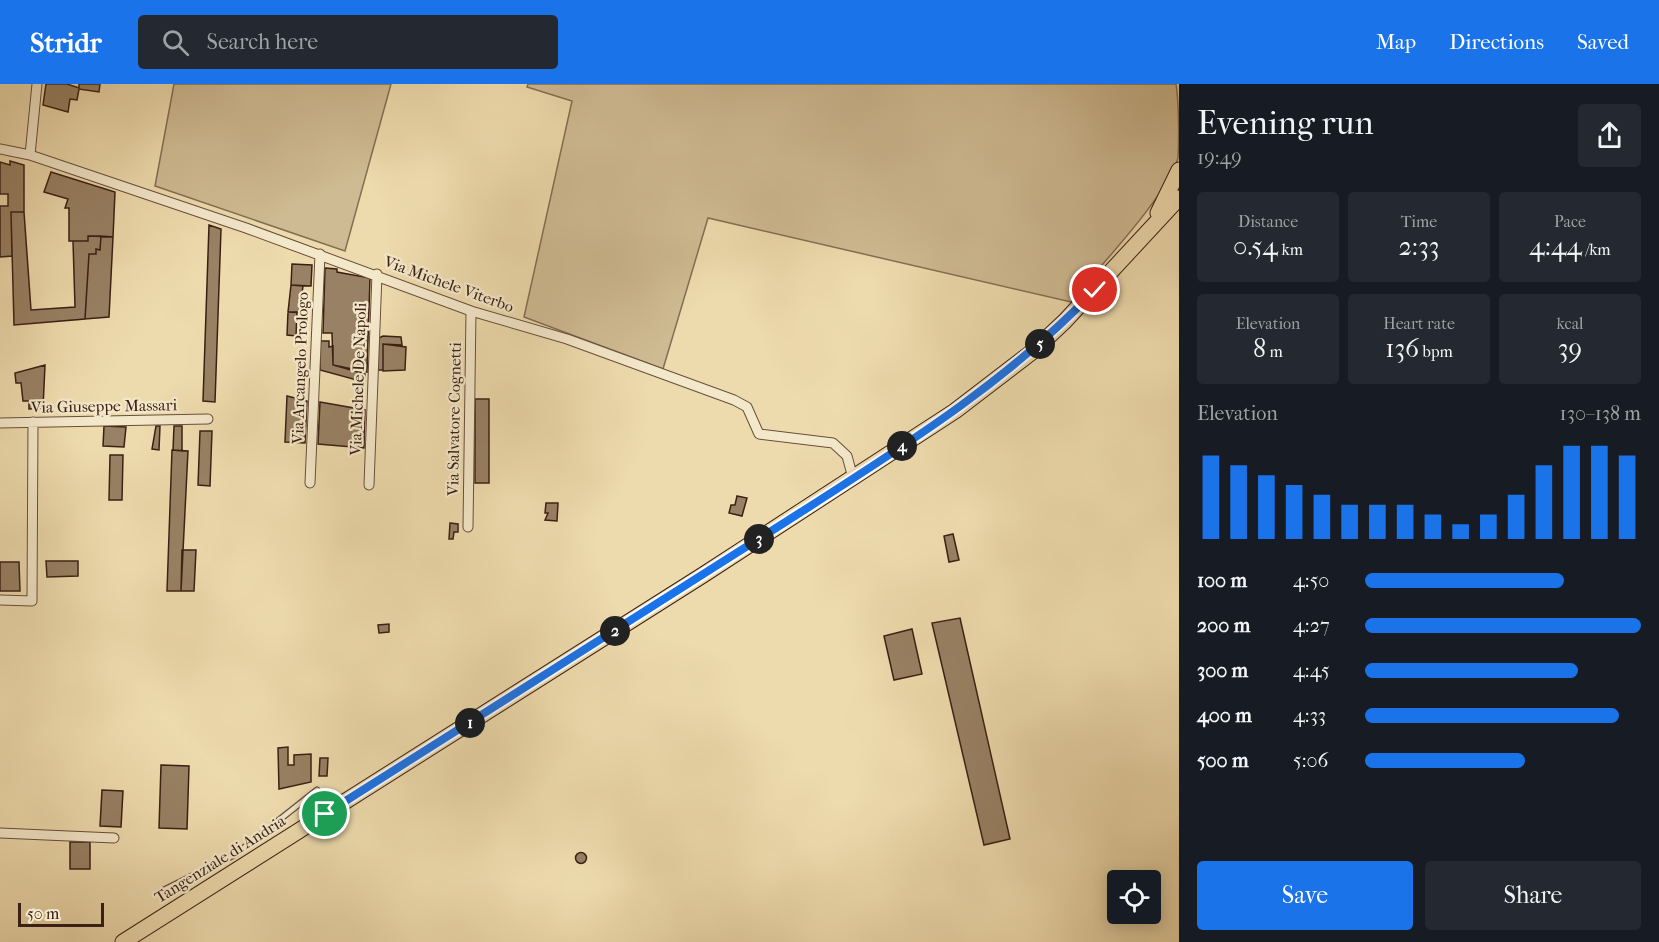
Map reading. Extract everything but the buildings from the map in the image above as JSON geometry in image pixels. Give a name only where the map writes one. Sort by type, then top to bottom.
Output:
[{"type":"main road","points":[[1132,250],[1150,230],[1179,170]]},
{"type":"main road","name":"Tangenziale di Andria","points":[[123,942],[955,411],[1032,352],[1065,321],[1179,198]]},
{"type":"street","points":[[30,155],[37,84]]},
{"type":"street","name":"Via Michele Viterbo","points":[[0,148],[30,155],[320,254],[471,311],[567,339],[734,400],[747,407],[759,434],[833,443],[847,456],[853,478]]},
{"type":"street","name":"Via Arcangelo Prologo","points":[[310,483],[320,254]]},
{"type":"street","name":"Via Michele De Napoli","points":[[369,485],[377,274]]},
{"type":"street","name":"Via Salvatore Cognetti","points":[[468,527],[471,311]]},
{"type":"street","name":"Via Giuseppe Massari","points":[[0,423],[208,419]]},
{"type":"street","points":[[0,600],[32,600],[33,422]]},
{"type":"street","points":[[0,833],[114,838]]},
{"type":"lane","points":[[160,892],[236,854],[317,790]]},
{"type":"lane","points":[[236,854],[250,862]]},
{"type":"shaded area","points":[[174,84],[391,84],[345,251],[155,186]]},
{"type":"shaded area","points":[[528,84],[1176,84],[1178,158],[1171,174],[1146,212],[1071,302],[708,218],[663,369],[524,317],[572,101],[527,87]]},
{"type":"route","points":[[325,814],[703,575],[955,411],[1032,352],[1095,290]]}]
